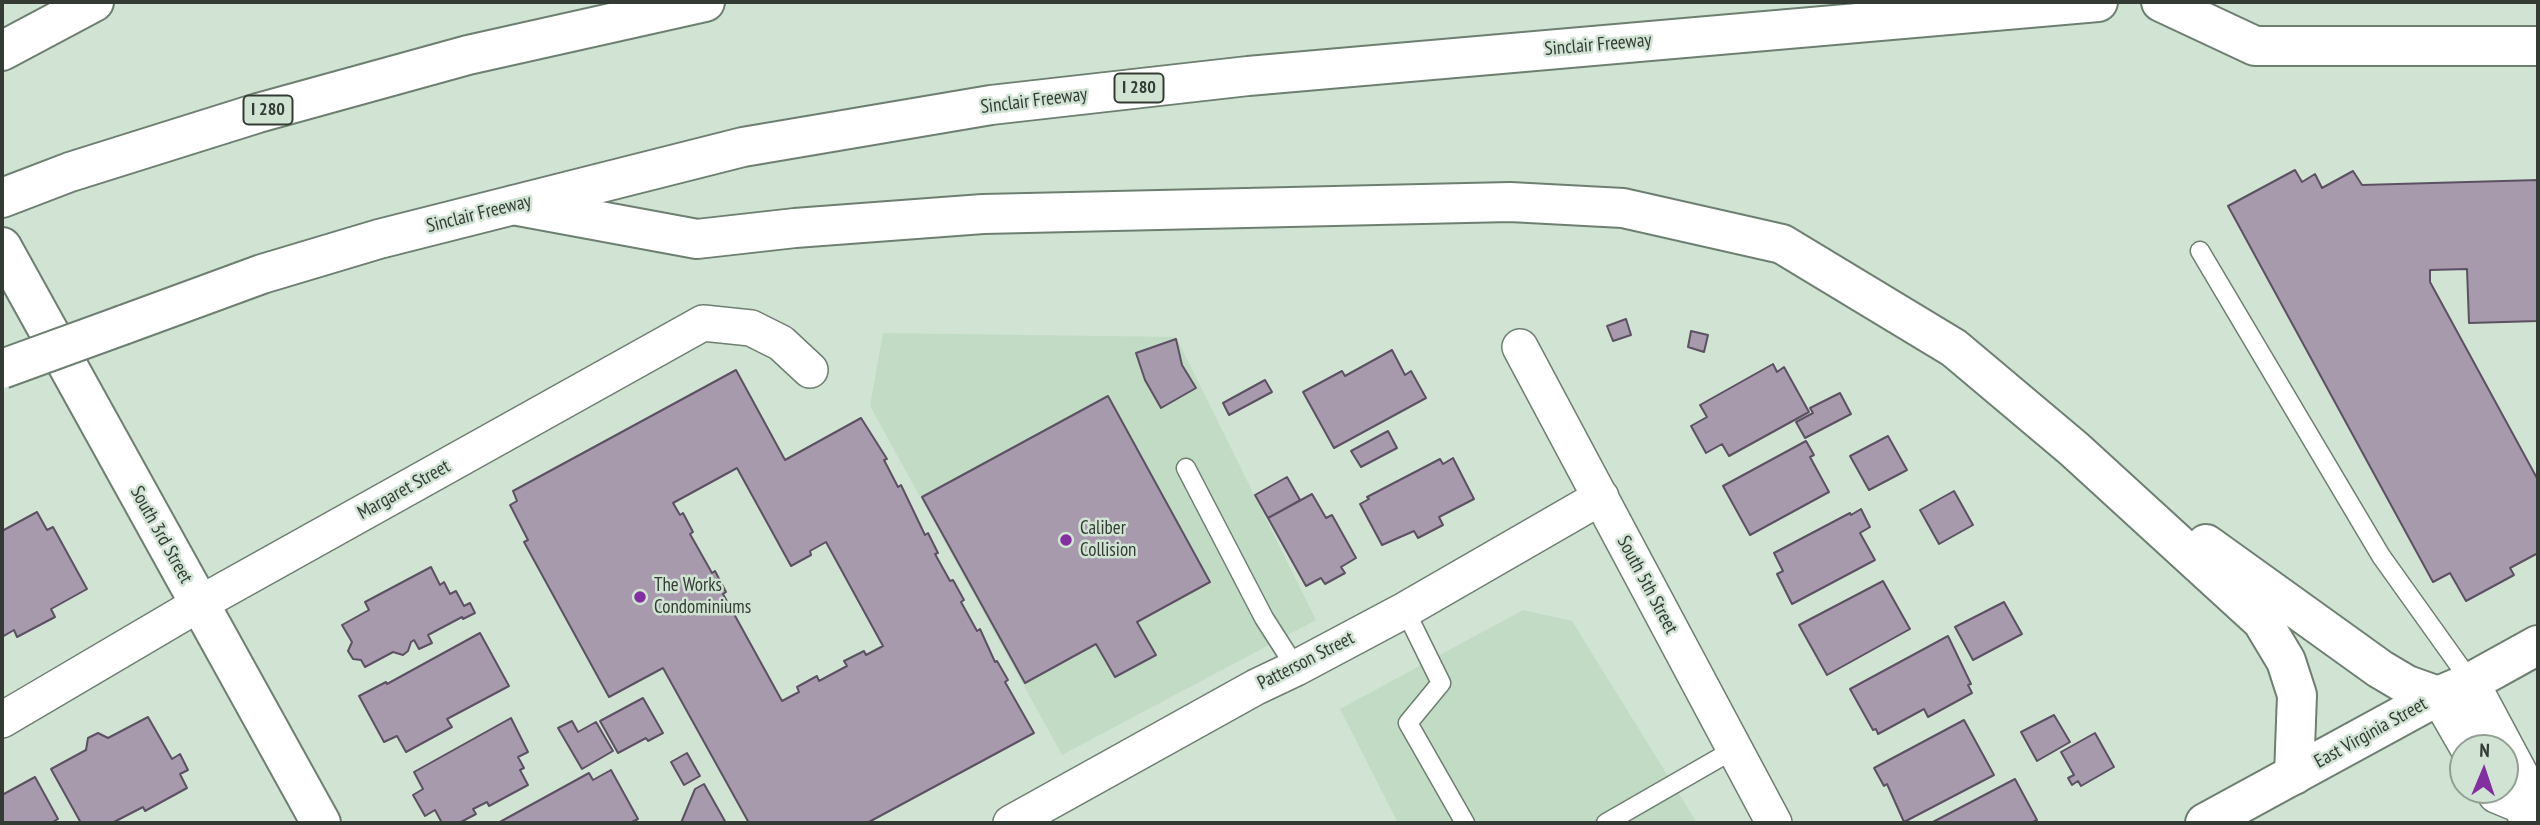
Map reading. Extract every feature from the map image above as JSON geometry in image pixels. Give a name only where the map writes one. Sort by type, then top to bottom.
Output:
[{"type":"main road","points":[[3,51],[94,2]]},
{"type":"main road","name":"I 280","points":[[2,198],[70,172],[258,113],[454,58],[705,2]]},
{"type":"main road","name":"Sinclair Freeway","points":[[2,369],[262,274],[513,205],[743,147],[991,105],[1248,76],[2098,2]]},
{"type":"main road","points":[[2161,2],[2255,46],[2538,46]]},
{"type":"main road","points":[[513,205],[697,239],[983,214],[1510,202],[1623,208],[1782,244],[1954,348],[2074,449],[2262,621],[2286,661],[2297,695],[2294,775]]},
{"type":"main road","name":"South 3rd Street","points":[[2,247],[321,823]]},
{"type":"main road","points":[[2074,449],[2380,669],[2407,685],[2454,689]]},
{"type":"main road","name":"East Virginia Street","points":[[2206,823],[2538,645]]},
{"type":"street","name":"Margaret Street","points":[[2,720],[199,604],[703,323],[751,328],[781,343],[810,370]]},
{"type":"street","name":"South 5th Street","points":[[1520,347],[1774,823]]},
{"type":"street","name":"Patterson Street","points":[[1011,823],[1256,687],[1405,610],[1601,497]]},
{"type":"street","points":[[2454,689],[2465,734]]},
{"type":"street","points":[[2454,689],[2525,783],[2515,806]]},
{"type":"lane","points":[[2200,251],[2381,556],[2454,689]]},
{"type":"lane","points":[[1186,468],[1264,618],[1296,668]]},
{"type":"lane","points":[[1405,610],[1441,683],[1408,723],[1465,823]]},
{"type":"lane","points":[[1606,823],[1733,750]]},
{"type":"shaded area","points":[[883,333],[1176,337],[1316,620],[1062,755],[870,406]]},
{"type":"shaded area","points":[[1523,610],[1572,621],[1697,823],[1398,823],[1340,709]]},
{"type":"building","points":[[2295,170],[2302,182],[2315,174],[2322,188],[2353,171],[2362,185],[2538,180],[2538,321],[2469,323],[2467,269],[2430,270],[2430,282],[2538,480],[2538,553],[2510,568],[2514,575],[2466,601],[2450,573],[2433,582],[2228,206]]},
{"type":"building","points":[[1626,319],[1631,335],[1613,341],[1607,326]]},
{"type":"building","points":[[1691,331],[1708,335],[1704,352],[1688,347]]},
{"type":"building","points":[[1176,339],[1182,365],[1196,388],[1161,408],[1145,380],[1136,353]]},
{"type":"building","points":[[1392,350],[1405,375],[1411,371],[1426,398],[1334,448],[1303,392],[1342,371],[1345,376]]},
{"type":"building","points":[[1773,364],[1777,372],[1784,367],[1809,412],[1729,456],[1722,444],[1706,453],[1691,426],[1707,417],[1700,405]]},
{"type":"building","name":"The Works Condominiums","points":[[736,370],[785,460],[861,418],[887,459],[884,460],[898,487],[901,485],[925,535],[928,533],[938,553],[935,554],[950,581],[953,580],[964,600],[961,602],[977,631],[980,629],[995,662],[997,661],[1008,680],[1005,682],[1034,733],[867,823],[749,823],[663,668],[609,697],[524,542],[528,540],[510,505],[517,501],[513,491]],"holes":[[[737,468],[791,566],[811,555],[810,551],[826,542],[883,646],[866,655],[864,651],[844,661],[847,666],[819,681],[817,676],[797,687],[799,692],[782,701],[723,594],[726,592],[715,571],[712,573],[690,534],[693,532],[683,513],[680,515],[673,503]]]},
{"type":"building","points":[[1265,380],[1272,392],[1229,415],[1223,403]]},
{"type":"building","points":[[1840,393],[1851,414],[1805,438],[1796,422],[1813,413],[1810,408]]},
{"type":"building","name":"Caliber Collision","points":[[1108,396],[1210,582],[1137,622],[1156,655],[1115,677],[1096,644],[1025,683],[922,497]]},
{"type":"building","points":[[1388,431],[1397,448],[1361,467],[1351,451]]},
{"type":"building","points":[[1888,436],[1907,470],[1869,490],[1850,456]]},
{"type":"building","points":[[1806,441],[1814,455],[1810,457],[1829,492],[1750,535],[1723,486]]},
{"type":"building","points":[[1453,458],[1474,499],[1439,517],[1443,525],[1418,538],[1414,531],[1382,545],[1360,504],[1369,499],[1367,497],[1440,459],[1443,464]]},
{"type":"building","points":[[1287,477],[1300,500],[1268,518],[1255,495]]},
{"type":"building","points":[[1954,491],[1973,525],[1939,544],[1920,510]]},
{"type":"building","points":[[1312,494],[1326,518],[1332,515],[1356,558],[1341,567],[1345,573],[1325,584],[1321,578],[1306,586],[1268,518]]},
{"type":"building","points":[[1861,509],[1870,527],[1860,533],[1875,560],[1792,604],[1777,574],[1783,571],[1774,553]]},
{"type":"building","points":[[37,512],[47,530],[53,527],[87,589],[51,609],[55,617],[17,637],[14,630],[2,637],[2,531]]},
{"type":"building","points":[[431,567],[440,585],[444,582],[450,594],[456,591],[464,606],[470,603],[475,613],[428,635],[432,643],[419,649],[414,640],[403,655],[393,652],[365,667],[361,660],[353,659],[348,651],[352,642],[342,625],[369,610],[365,602]]},
{"type":"building","points":[[1883,581],[1910,629],[1827,675],[1799,625]]},
{"type":"building","points":[[2004,602],[2022,634],[1973,660],[1955,627]]},
{"type":"building","points":[[480,633],[509,686],[447,719],[452,727],[406,752],[397,736],[384,742],[359,696],[386,682],[387,684]]},
{"type":"building","points":[[1948,636],[1971,684],[1968,685],[1972,693],[1928,717],[1924,709],[1878,734],[1876,729],[1873,730],[1850,689]]},
{"type":"building","points":[[643,698],[663,733],[648,741],[646,738],[618,753],[600,721]]},
{"type":"building","points":[[2054,715],[2070,742],[2037,761],[2021,732]]},
{"type":"building","points":[[148,717],[172,759],[180,754],[188,770],[180,774],[187,788],[145,811],[143,807],[112,823],[81,823],[51,769],[86,750],[88,738],[98,733],[108,738]]},
{"type":"building","points":[[511,718],[528,752],[518,757],[524,768],[520,770],[528,785],[489,806],[487,802],[473,809],[476,814],[459,823],[442,823],[435,810],[425,816],[413,795],[423,789],[414,772]]},
{"type":"building","points":[[1964,720],[1994,775],[1904,822],[1887,784],[1884,786],[1874,768]]},
{"type":"building","points":[[572,721],[578,732],[596,722],[613,751],[582,769],[558,728]]},
{"type":"building","points":[[2095,733],[2114,767],[2081,786],[2078,781],[2072,785],[2068,778],[2074,775],[2061,752]]},
{"type":"building","points":[[687,753],[700,776],[684,785],[671,762]]},
{"type":"building","points":[[611,770],[638,819],[630,823],[498,823],[589,773],[593,780]]},
{"type":"building","points":[[35,777],[58,819],[51,823],[2,823],[2,795]]},
{"type":"building","points":[[2015,779],[2037,820],[2031,823],[1931,823]]},
{"type":"building","points":[[704,784],[726,823],[681,823],[695,789]]},
{"type":"place","name":"Caliber Collision","points":[[1066,540]]},
{"type":"place","name":"The Works Condominiums","points":[[640,597]]}]
